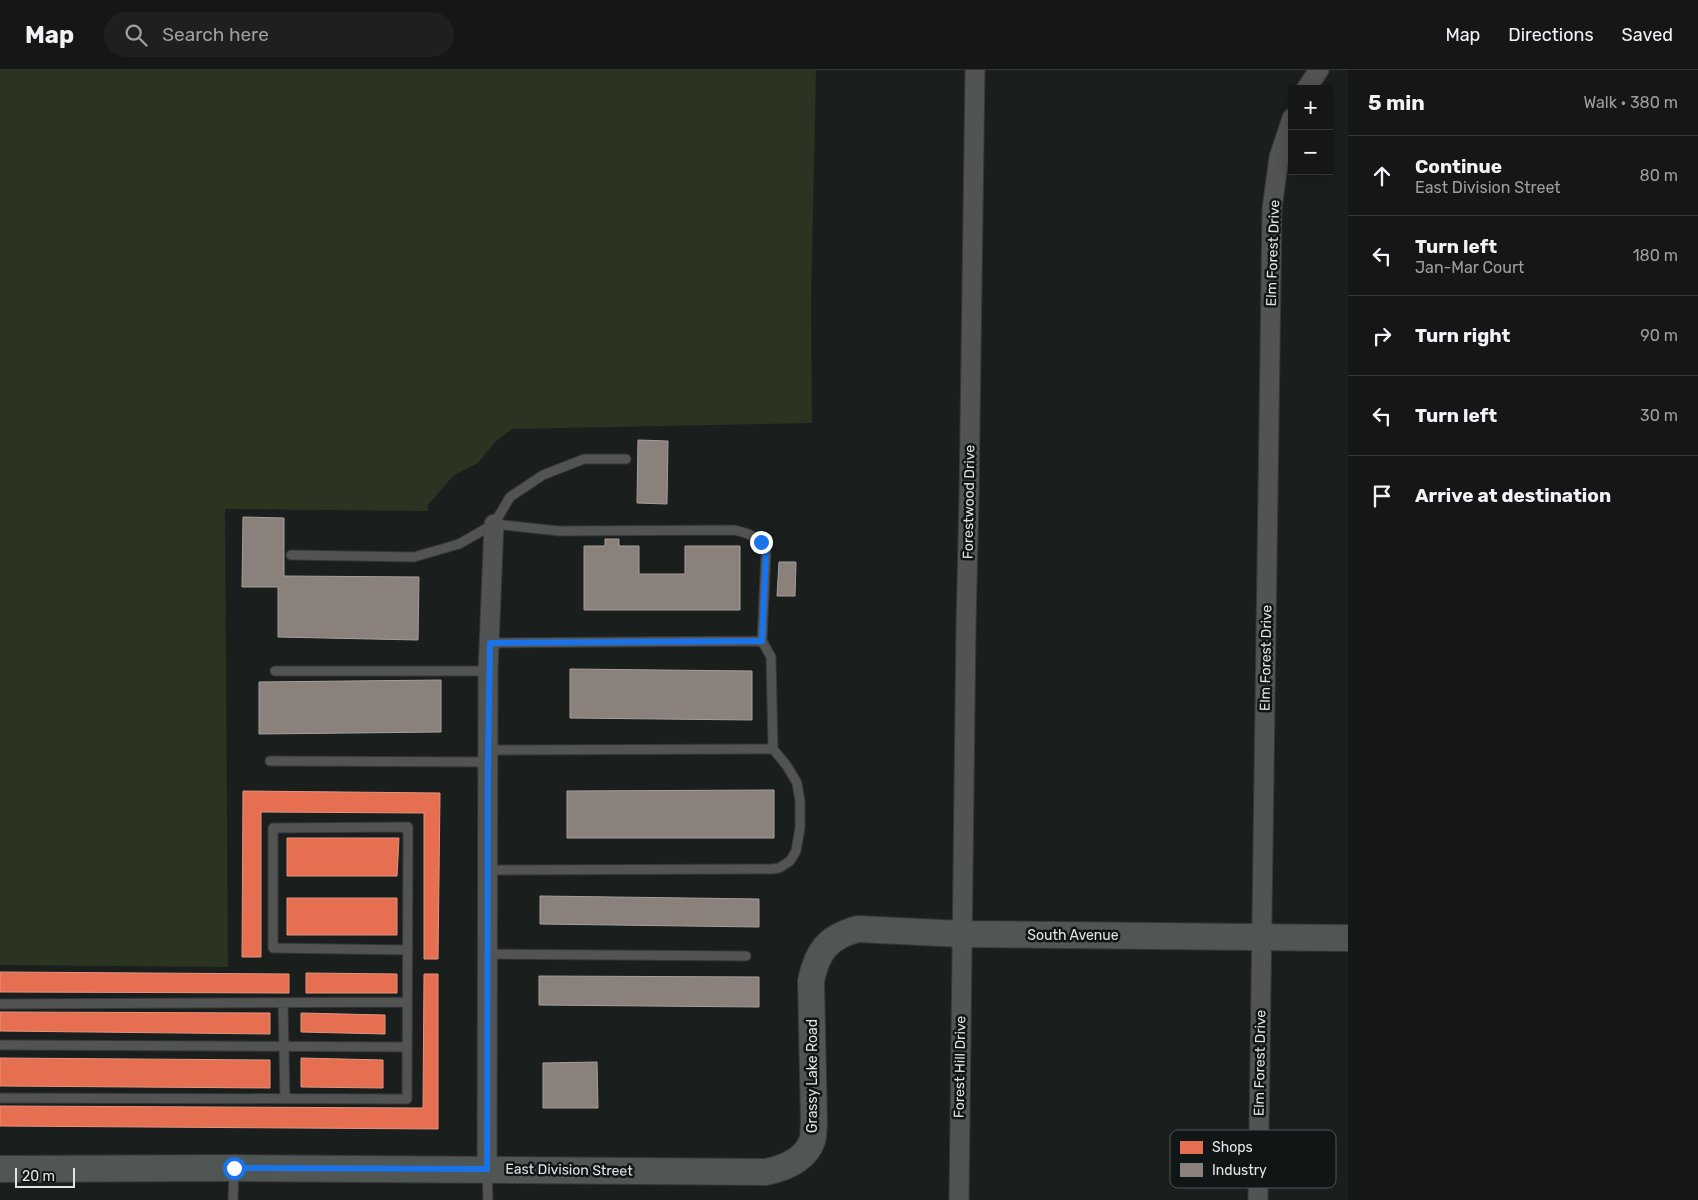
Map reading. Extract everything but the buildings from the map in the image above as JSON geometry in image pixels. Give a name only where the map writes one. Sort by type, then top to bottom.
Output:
[{"type":"street","name":"Forestwood Drive","points":[[962,934],[974,70]]},
{"type":"street","points":[[1309,85],[1319,70]]},
{"type":"street","name":"Elm Forest Drive","points":[[1259,1130],[1272,209],[1279,157],[1288,130]]},
{"type":"street","points":[[487,1169],[488,671],[494,524]]},
{"type":"street","name":"South Avenue","points":[[814,965],[821,951],[830,941],[844,933],[858,929],[962,934],[1348,938]]},
{"type":"street","name":"Forest Hill Drive","points":[[959,1200],[962,934]]},
{"type":"street","name":"Grassy Lake Road","points":[[777,1170],[795,1162],[804,1154],[812,1141],[814,1124],[811,982],[814,965]]},
{"type":"street","name":"East Division Street","points":[[0,1169],[234,1168],[766,1172],[777,1170]]},
{"type":"lane","points":[[291,556],[414,557],[459,544],[494,524],[510,497],[543,474],[584,459],[626,459]]},
{"type":"lane","points":[[488,870],[772,869],[779,868],[790,861],[796,850],[800,828],[800,801],[797,782],[773,749],[771,656],[762,641],[766,552],[761,542],[751,534],[734,530],[559,531],[494,524]]},
{"type":"lane","points":[[490,643],[762,641]]},
{"type":"lane","points":[[275,671],[488,671]]},
{"type":"lane","points":[[270,761],[773,749]]},
{"type":"lane","points":[[0,1098],[407,1099],[408,950],[408,827],[273,828],[273,948],[408,950]]},
{"type":"lane","points":[[488,954],[746,956]]},
{"type":"lane","points":[[0,1004],[407,1002]]},
{"type":"lane","points":[[283,1003],[285,1099]]},
{"type":"lane","points":[[0,1045],[407,1047]]},
{"type":"lane","points":[[233,1200],[234,1168]]},
{"type":"lane","points":[[487,1169],[488,1200]]},
{"type":"green space","points":[[0,70],[816,70],[811,304],[812,423],[512,429],[495,442],[478,463],[453,476],[428,505],[428,511],[225,509],[228,967],[0,965]]},
{"type":"route","points":[[234,1168],[487,1169],[488,671],[490,643],[762,641],[766,552],[761,542]]}]
